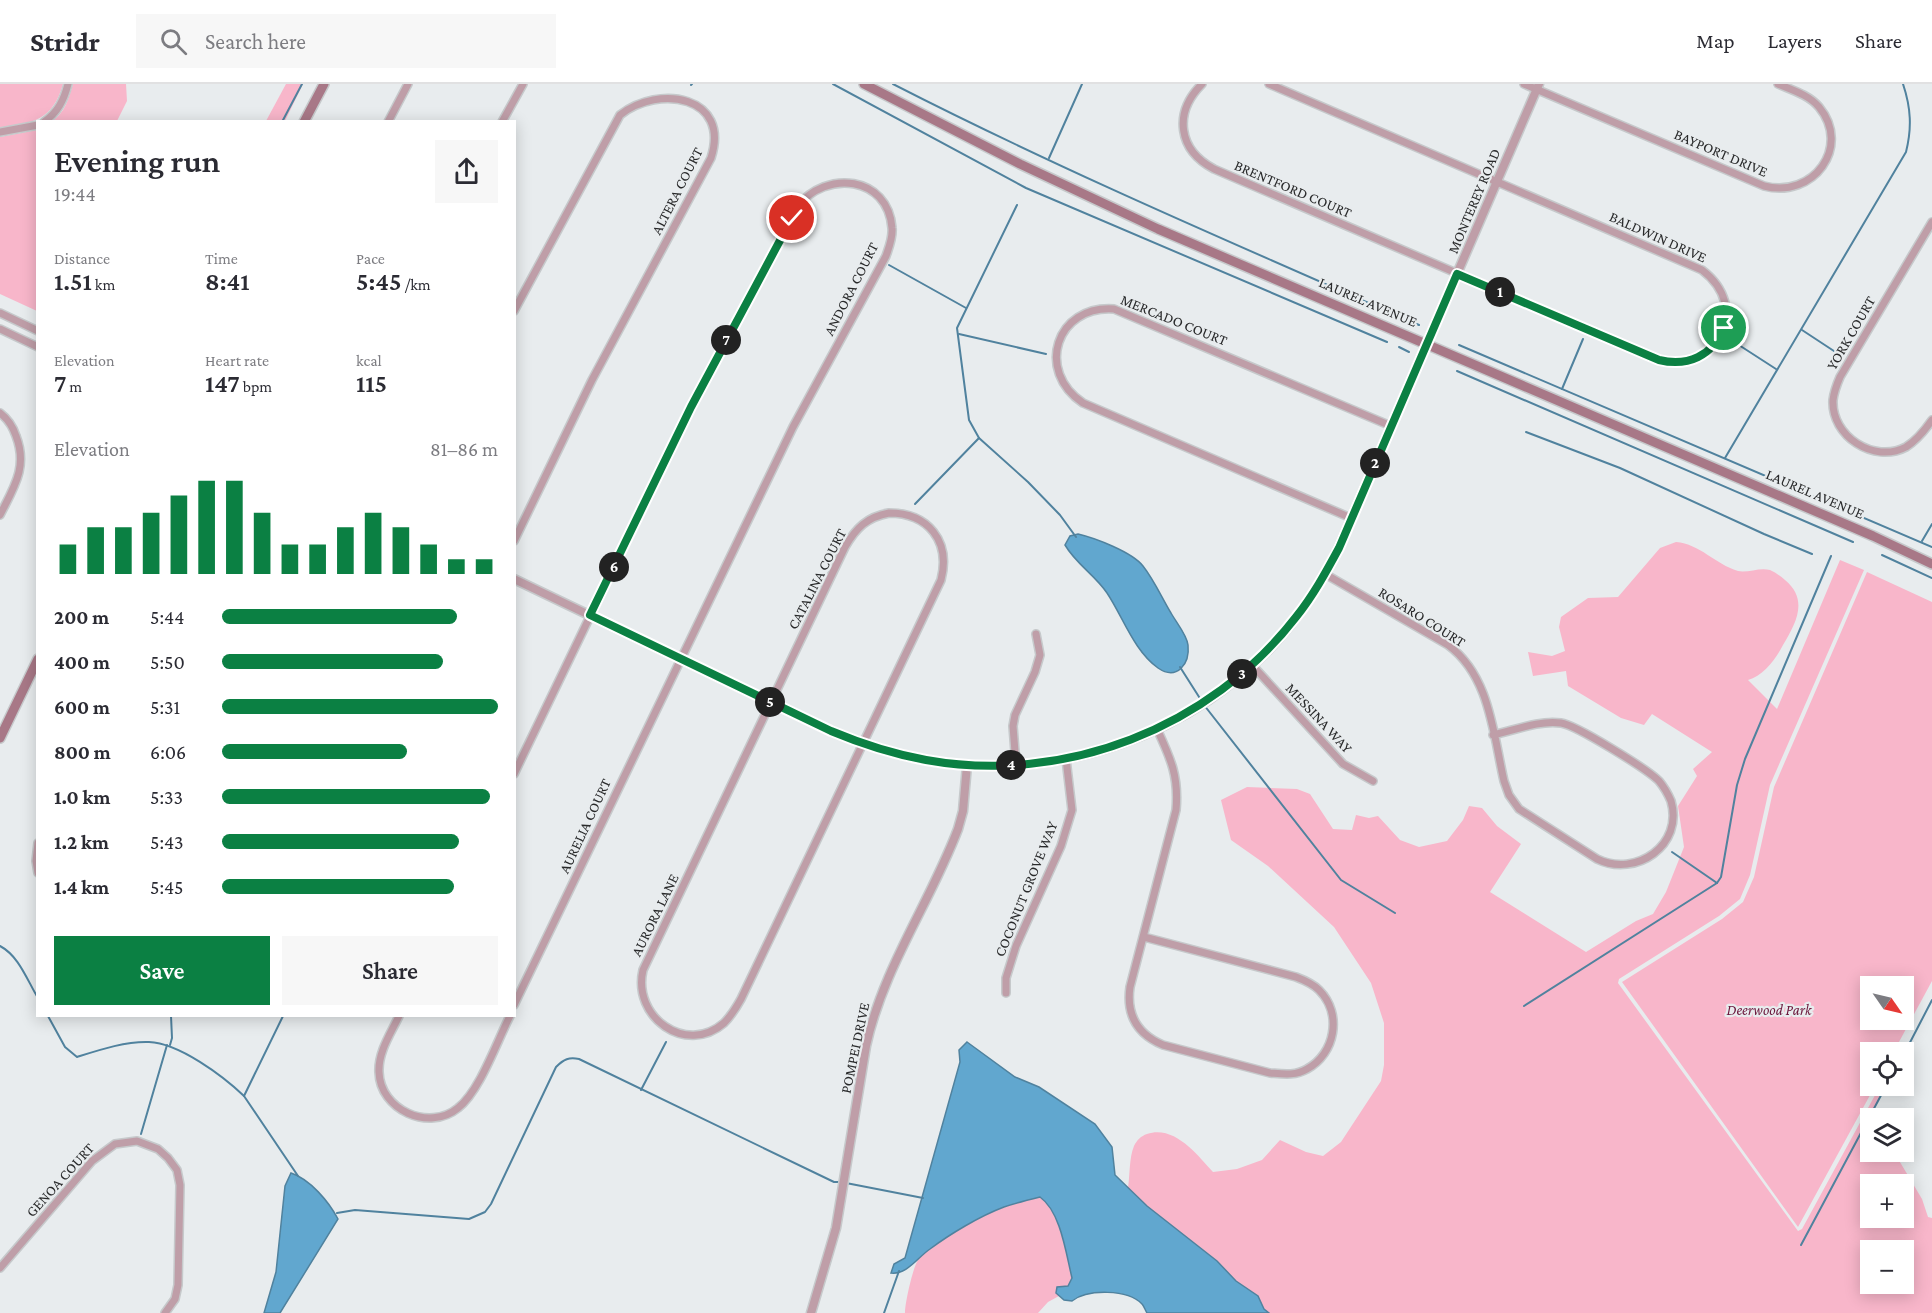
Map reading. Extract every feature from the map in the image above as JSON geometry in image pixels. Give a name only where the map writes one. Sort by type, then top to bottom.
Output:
[{"type":"main road","points":[[305,120],[324,84]]},
{"type":"main road","name":"LAUREL AVENUE","points":[[864,84],[1020,164],[1158,229],[1862,531],[1932,564]]},
{"type":"main road","points":[[0,738],[36,663]]},
{"type":"street","points":[[47,120],[55,114],[65,96],[68,84]]},
{"type":"street","points":[[389,120],[408,84]]},
{"type":"street","points":[[503,120],[523,84]]},
{"type":"street","name":"BRENTFORD COURT","points":[[1202,84],[1188,102],[1183,124],[1190,149],[1207,166],[1457,274]]},
{"type":"street","points":[[1269,84],[1497,182]]},
{"type":"street","name":"BAYPORT DRIVE","points":[[1524,84],[1538,87],[1764,186],[1786,189],[1806,182],[1822,166],[1828,156],[1831,136],[1827,121],[1813,101],[1778,84]]},
{"type":"street","name":"MONTEREY ROAD","points":[[516,580],[831,731],[862,744],[928,761],[967,765],[1016,765],[1066,759],[1101,750],[1158,729],[1209,699],[1252,665],[1298,616],[1325,574],[1538,87]]},
{"type":"street","name":"ALTERA COURT","points":[[516,537],[592,380],[711,158],[715,140],[713,122],[703,105],[690,93]]},
{"type":"street","points":[[516,307],[620,115],[639,95]]},
{"type":"street","points":[[0,132],[36,125]]},
{"type":"street","name":"ANDORA COURT","points":[[590,615],[691,407],[797,207],[807,195],[829,184],[844,182],[863,187],[880,199],[889,216],[892,233],[886,256],[793,427],[680,659]]},
{"type":"street","name":"BALDWIN DRIVE","points":[[1457,274],[1659,360],[1679,363],[1701,357],[1715,345],[1724,328],[1727,308],[1724,295],[1715,281],[1702,270],[1497,182]]},
{"type":"street","name":"YORK COURT","points":[[1932,222],[1840,377],[1833,400],[1836,419],[1846,435],[1861,446],[1876,452],[1905,447],[1923,432],[1932,420]]},
{"type":"street","name":"MERCADO COURT","points":[[1351,518],[1083,403],[1070,393],[1060,377],[1056,357],[1061,337],[1070,324],[1088,311],[1114,309],[1391,426]]},
{"type":"street","points":[[0,313],[36,330]]},
{"type":"street","points":[[0,328],[36,346]]},
{"type":"street","points":[[0,413],[14,430],[21,450],[21,470],[0,515]]},
{"type":"street","name":"CATALINA COURT","points":[[771,702],[855,531],[866,521],[880,514],[895,513],[913,516],[929,527],[939,541],[944,559],[943,573],[936,592],[862,744]]},
{"type":"street","name":"ROSARO COURT","points":[[1325,574],[1441,640],[1471,667],[1480,682],[1506,789],[1513,802],[1527,815],[1598,859],[1618,865],[1635,864],[1654,854],[1667,839],[1673,819],[1670,799],[1665,789],[1651,775],[1579,729],[1564,723],[1549,722],[1494,735]]},
{"type":"street","points":[[516,770],[590,615]]},
{"type":"street","points":[[1016,765],[1013,726],[1015,715],[1040,656],[1036,634]]},
{"type":"street","name":"AURELIA COURT","points":[[516,1001],[680,659]]},
{"type":"street","name":"MESSINA WAY","points":[[1252,665],[1343,764],[1373,781]]},
{"type":"street","name":"AURORA LANE","points":[[771,702],[644,970],[641,987],[646,1005],[654,1018],[667,1028],[680,1033],[703,1034],[724,1023],[734,1011],[862,744]]},
{"type":"street","points":[[1144,937],[1309,982],[1324,996],[1333,1017],[1331,1042],[1326,1053],[1305,1070],[1284,1075],[1163,1046],[1137,1027],[1129,1010],[1130,987],[1176,810],[1178,790],[1173,763],[1158,729]]},
{"type":"street","name":"COCONUT GROVE WAY","points":[[1006,993],[1006,978],[1016,946],[1061,846],[1072,810],[1066,759]]},
{"type":"street","name":"POMPEI DRIVE","points":[[811,1313],[831,1250],[872,1020],[889,975],[958,829],[963,811],[967,765]]},
{"type":"street","points":[[399,1017],[380,1058],[380,1077],[386,1092],[397,1106],[410,1114],[435,1118],[451,1113],[470,1097],[510,1017]]},
{"type":"street","name":"GENOA COURT","points":[[0,1268],[100,1154],[122,1142],[144,1143],[158,1149],[168,1158],[177,1170],[180,1185],[178,1285],[175,1299],[165,1313]]},
{"type":"green space","points":[[0,84],[63,84],[54,105],[40,118],[0,128]]},
{"type":"green space","points":[[73,84],[126,84],[127,101],[118,120],[53,120],[68,100]]},
{"type":"green space","points":[[286,84],[303,84],[285,120],[267,120]]},
{"type":"green space","points":[[36,130],[36,311],[0,294],[0,137]]},
{"type":"green space","points":[[1676,542],[1693,546],[1738,571],[1762,569],[1776,573],[1797,596],[1796,620],[1769,666],[1759,675],[1748,680],[1777,709],[1840,560],[1864,570],[1770,785],[1750,875],[1740,899],[1719,916],[1619,979],[1618,983],[1798,1231],[1802,1229],[1860,1123],[1860,1162],[1900,1162],[1907,1174],[1860,1174],[1860,1228],[1914,1228],[1914,1186],[1922,1199],[1928,1217],[1932,1218],[1932,1313],[1269,1313],[1264,1309],[1258,1296],[1236,1281],[1217,1261],[1147,1206],[1128,1188],[1132,1151],[1139,1138],[1157,1132],[1167,1134],[1184,1143],[1213,1172],[1237,1169],[1262,1160],[1280,1140],[1306,1152],[1323,1156],[1341,1142],[1381,1081],[1384,1065],[1384,1023],[1371,983],[1334,927],[1268,866],[1231,840],[1221,800],[1247,787],[1297,789],[1310,794],[1333,829],[1352,830],[1356,815],[1369,818],[1378,816],[1400,840],[1419,847],[1447,841],[1463,820],[1469,806],[1482,808],[1497,826],[1521,844],[1490,892],[1586,952],[1636,921],[1653,914],[1666,892],[1684,847],[1678,806],[1697,776],[1693,769],[1712,752],[1652,714],[1644,725],[1621,718],[1568,686],[1566,671],[1533,676],[1528,652],[1552,656],[1565,651],[1559,627],[1561,617],[1588,598],[1618,597],[1660,548]]},
{"type":"green space","name":"Deerwood Park","points":[[1867,572],[1932,602],[1932,981],[1914,1014],[1914,976],[1860,976],[1860,1030],[1905,1030],[1899,1042],[1860,1042],[1860,1096],[1870,1096],[1863,1108],[1860,1108],[1860,1113],[1798,1227],[1622,982],[1722,919],[1743,902],[1754,877],[1774,787]]},
{"type":"green space","points":[[1875,1096],[1881,1096],[1875,1108],[1868,1108]]},
{"type":"green space","points":[[1040,1196],[1053,1212],[1058,1223],[1072,1278],[1068,1286],[1056,1293],[1059,1296],[1048,1302],[1038,1313],[905,1313],[914,1270],[924,1253],[985,1216]]},
{"type":"water","points":[[1078,534],[1122,551],[1143,566],[1187,641],[1187,658],[1181,668],[1171,673],[1165,672],[1142,652],[1107,593],[1065,545],[1070,536]]},
{"type":"water","points":[[967,1042],[1015,1077],[1039,1087],[1095,1124],[1112,1147],[1115,1175],[1147,1206],[1217,1261],[1236,1281],[1258,1296],[1264,1309],[1269,1313],[1147,1313],[1136,1299],[1107,1292],[1087,1294],[1072,1301],[1064,1300],[1056,1293],[1057,1287],[1068,1286],[1072,1278],[1065,1246],[1053,1213],[1040,1197],[985,1215],[938,1243],[907,1268],[891,1273],[894,1264],[905,1258],[960,1062],[959,1050]]},
{"type":"water","points":[[291,1173],[305,1180],[318,1192],[330,1205],[338,1219],[280,1313],[264,1313],[276,1272],[285,1186]]},
{"type":"waterway","points":[[283,120],[302,84]]},
{"type":"waterway","points":[[833,84],[1026,188],[1387,342]]},
{"type":"waterway","points":[[893,84],[1088,178],[1419,325]]},
{"type":"waterway","points":[[1049,158],[1082,84]]},
{"type":"waterway","points":[[1725,458],[1906,152],[1910,118],[1903,84]]},
{"type":"waterway","points":[[1017,205],[957,328],[969,420],[979,438],[1028,482],[1060,515],[1076,537]]},
{"type":"waterway","points":[[889,265],[966,308]]},
{"type":"waterway","points":[[1802,330],[1840,355]]},
{"type":"waterway","points":[[959,334],[1046,354]]},
{"type":"waterway","points":[[1728,338],[1776,369]]},
{"type":"waterway","points":[[1562,389],[1583,339]]},
{"type":"waterway","points":[[1459,345],[1932,547]]},
{"type":"waterway","points":[[1399,347],[1409,352]]},
{"type":"waterway","points":[[1457,371],[1853,542]]},
{"type":"waterway","points":[[1526,432],[1620,468],[1812,554]]},
{"type":"waterway","points":[[915,504],[979,438]]},
{"type":"waterway","points":[[1922,541],[1932,524]]},
{"type":"waterway","points":[[1882,555],[1932,578]]},
{"type":"waterway","points":[[1524,1006],[1717,883],[1721,877],[1737,785],[1745,759],[1831,556]]},
{"type":"waterway","points":[[1180,667],[1201,700]]},
{"type":"waterway","points":[[1204,705],[1341,880],[1395,913]]},
{"type":"waterway","points":[[1672,852],[1717,883]]},
{"type":"waterway","points":[[0,946],[7,950],[17,962],[36,994]]},
{"type":"waterway","points":[[1910,1042],[1932,1000]]},
{"type":"waterway","points":[[49,1017],[65,1047],[77,1057],[122,1044],[149,1042],[174,1048],[200,1062],[225,1079],[244,1096],[298,1176]]},
{"type":"waterway","points":[[170,1045],[171,1017]]},
{"type":"waterway","points":[[244,1096],[283,1017]]},
{"type":"waterway","points":[[641,1090],[666,1042]]},
{"type":"waterway","points":[[141,1134],[167,1045]]},
{"type":"waterway","points":[[337,1213],[355,1210],[469,1219],[485,1212],[491,1204],[556,1067],[564,1060],[572,1058],[579,1059],[834,1182],[840,1182]]},
{"type":"waterway","points":[[1801,1245],[1881,1096]]},
{"type":"waterway","points":[[846,1183],[923,1198]]},
{"type":"waterway","points":[[884,1313],[899,1271]]},
{"type":"route","points":[[792,218],[691,407],[590,615],[831,731],[862,744],[928,761],[967,765],[1016,765],[1066,759],[1101,750],[1158,729],[1185,714],[1229,685],[1252,665],[1298,616],[1339,548],[1457,274],[1659,360],[1679,363],[1701,357],[1715,345],[1724,328]]}]
